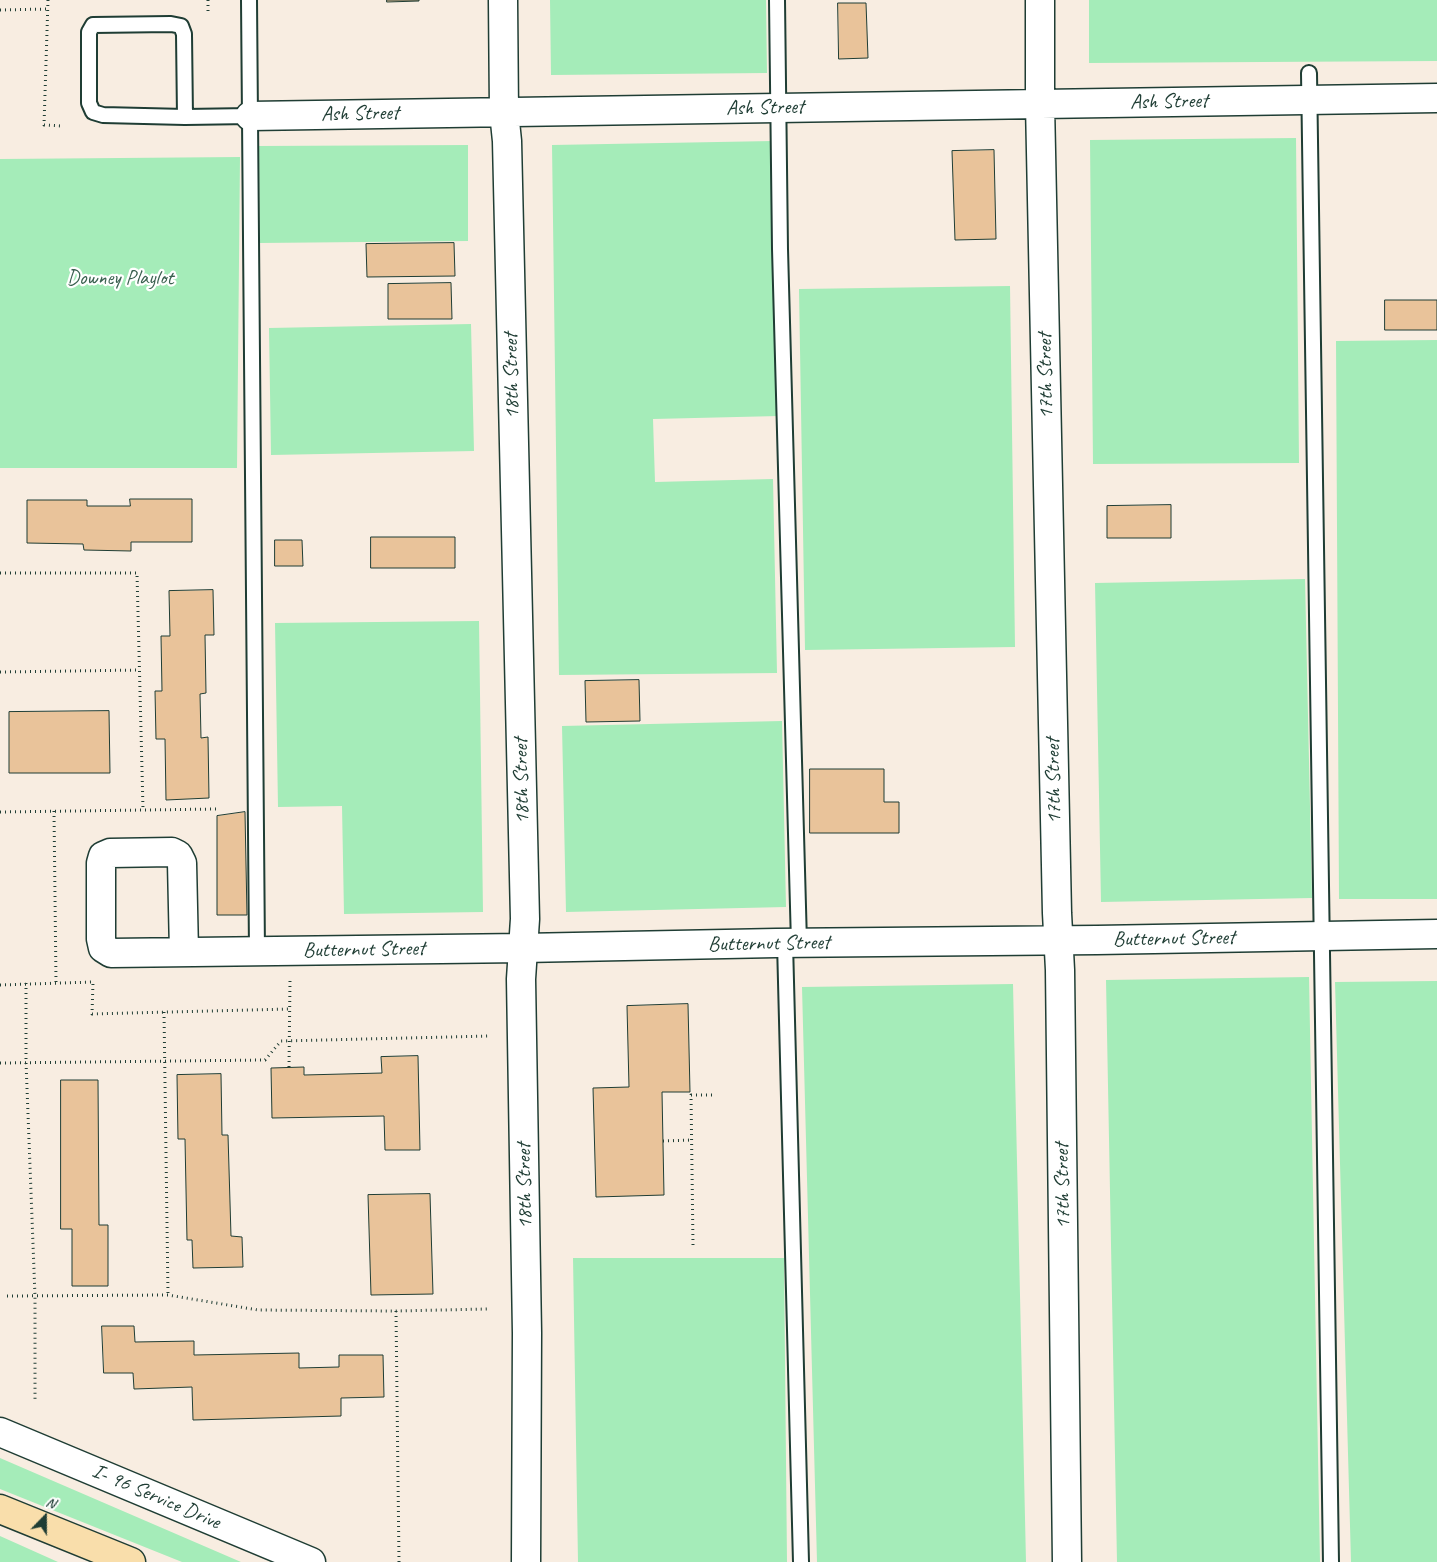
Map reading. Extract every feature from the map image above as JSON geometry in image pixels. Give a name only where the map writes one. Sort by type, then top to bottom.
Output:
[{"type":"highway","points":[[0,1509],[132,1562]]},
{"type":"street","name":"18th Street","points":[[503,0],[504,112],[507,141],[525,919],[521,979],[526,1324],[526,1562]]},
{"type":"street","name":"17th Street","points":[[1040,0],[1040,104],[1059,940],[1068,1562]]},
{"type":"street","name":"Ash Street","points":[[250,116],[1040,104],[1309,87],[1437,98]]},
{"type":"street","name":"Butternut Street","points":[[184,952],[182,863],[178,855],[172,852],[110,853],[104,856],[102,863],[101,939],[103,948],[111,953],[523,948],[1437,934]]},
{"type":"street","name":"I- 96 Service Drive","points":[[0,1432],[311,1562]]},
{"type":"lane","points":[[249,0],[257,951]]},
{"type":"lane","points":[[777,0],[801,1562]]},
{"type":"lane","name":"Ash Street","points":[[185,117],[184,34],[181,26],[171,24],[93,25],[89,32],[89,103],[93,112],[104,115],[185,117],[250,116]]},
{"type":"lane","points":[[1309,87],[1331,1562]]},
{"type":"path","points":[[48,0],[44,126],[62,126]]},
{"type":"path","points":[[208,0],[208,11]]},
{"type":"path","points":[[0,10],[47,9]]},
{"type":"path","points":[[0,573],[137,573],[143,809]]},
{"type":"path","points":[[0,672],[140,670]]},
{"type":"path","points":[[0,812],[217,809]]},
{"type":"path","points":[[54,811],[56,982]]},
{"type":"path","points":[[290,979],[290,1067]]},
{"type":"path","points":[[0,984],[93,982],[92,1014],[289,1009]]},
{"type":"path","points":[[26,983],[26,1062],[35,1296],[35,1402]]},
{"type":"path","points":[[164,1012],[168,1295]]},
{"type":"path","points":[[0,1063],[265,1060],[281,1041],[490,1036]]},
{"type":"path","points":[[693,1245],[692,1095],[715,1095]]},
{"type":"path","points":[[663,1141],[692,1140]]},
{"type":"path","points":[[7,1296],[168,1295],[258,1310],[396,1311],[487,1309]]},
{"type":"path","points":[[396,1311],[399,1562]]},
{"type":"green space","points":[[550,0],[766,0],[767,73],[551,75]]},
{"type":"green space","points":[[1089,0],[1437,0],[1437,61],[1089,63]]},
{"type":"green space","points":[[1296,138],[1299,463],[1093,464],[1090,140]]},
{"type":"green space","points":[[773,141],[779,416],[653,419],[655,482],[773,479],[777,673],[559,675],[552,145]]},
{"type":"green space","points":[[468,145],[468,241],[260,243],[259,146]]},
{"type":"green space","name":"Downey Playlot","points":[[240,157],[237,468],[0,468],[0,159]]},
{"type":"green space","points":[[1010,286],[1015,647],[805,650],[799,289]]},
{"type":"green space","points":[[471,324],[474,451],[271,455],[269,328]]},
{"type":"green space","points":[[1437,340],[1437,899],[1339,899],[1336,341]]},
{"type":"green space","points":[[1305,579],[1312,898],[1101,902],[1095,583]]},
{"type":"green space","points":[[479,621],[483,912],[344,914],[342,806],[278,807],[275,623]]},
{"type":"green space","points":[[782,721],[786,907],[566,912],[562,726]]},
{"type":"green space","points":[[1309,977],[1320,1562],[1117,1562],[1106,980]]},
{"type":"green space","points":[[1437,981],[1437,1562],[1351,1562],[1335,982]]},
{"type":"green space","points":[[1013,984],[1026,1562],[817,1562],[802,987]]},
{"type":"green space","points":[[573,1258],[784,1258],[787,1562],[578,1562]]},
{"type":"green space","points":[[0,1458],[241,1562],[182,1562],[0,1489]]},
{"type":"green space","points":[[0,1536],[58,1562],[0,1562]]},
{"type":"building","points":[[387,0],[419,0],[419,1],[387,2]]},
{"type":"building","points":[[838,3],[866,3],[868,58],[839,59]]},
{"type":"building","points":[[994,150],[996,239],[955,240],[952,151]]},
{"type":"building","points":[[454,243],[455,276],[367,277],[366,244]]},
{"type":"building","points":[[451,283],[452,319],[388,319],[388,284]]},
{"type":"building","points":[[1385,300],[1437,300],[1437,330],[1385,330]]},
{"type":"building","points":[[130,499],[192,499],[192,542],[131,542],[131,551],[84,550],[83,544],[27,543],[27,500],[87,500],[87,506],[130,506]]},
{"type":"building","points":[[1171,505],[1171,538],[1107,538],[1107,506]]},
{"type":"building","points":[[371,537],[455,537],[455,568],[371,568]]},
{"type":"building","points":[[275,540],[302,540],[303,566],[275,566]]},
{"type":"building","points":[[213,590],[214,635],[205,635],[206,693],[200,694],[201,738],[208,737],[209,798],[166,800],[165,739],[156,739],[155,691],[162,691],[161,636],[170,636],[169,591]]},
{"type":"building","points":[[639,680],[640,721],[586,722],[585,681]]},
{"type":"building","points":[[109,711],[110,773],[9,773],[9,712]]},
{"type":"building","points":[[810,769],[884,769],[884,802],[899,802],[899,833],[810,833]]},
{"type":"building","points":[[245,812],[247,915],[217,915],[217,816]]},
{"type":"building","points":[[688,1004],[690,1092],[662,1092],[664,1195],[596,1197],[593,1088],[629,1087],[627,1006]]},
{"type":"building","points":[[418,1056],[420,1150],[385,1150],[384,1116],[272,1118],[271,1068],[304,1067],[304,1075],[382,1073],[381,1057]]},
{"type":"building","points":[[221,1074],[222,1135],[228,1135],[231,1236],[242,1237],[243,1267],[193,1268],[192,1240],[187,1240],[185,1139],[178,1139],[177,1075]]},
{"type":"building","points":[[61,1080],[98,1080],[99,1225],[108,1225],[108,1286],[72,1286],[72,1229],[61,1229]]},
{"type":"building","points":[[430,1194],[433,1294],[371,1295],[368,1195]]},
{"type":"building","points":[[102,1326],[134,1326],[135,1342],[194,1341],[194,1355],[299,1353],[299,1368],[339,1367],[339,1355],[383,1355],[384,1397],[341,1398],[341,1416],[193,1420],[192,1387],[134,1389],[133,1373],[104,1373]]}]
